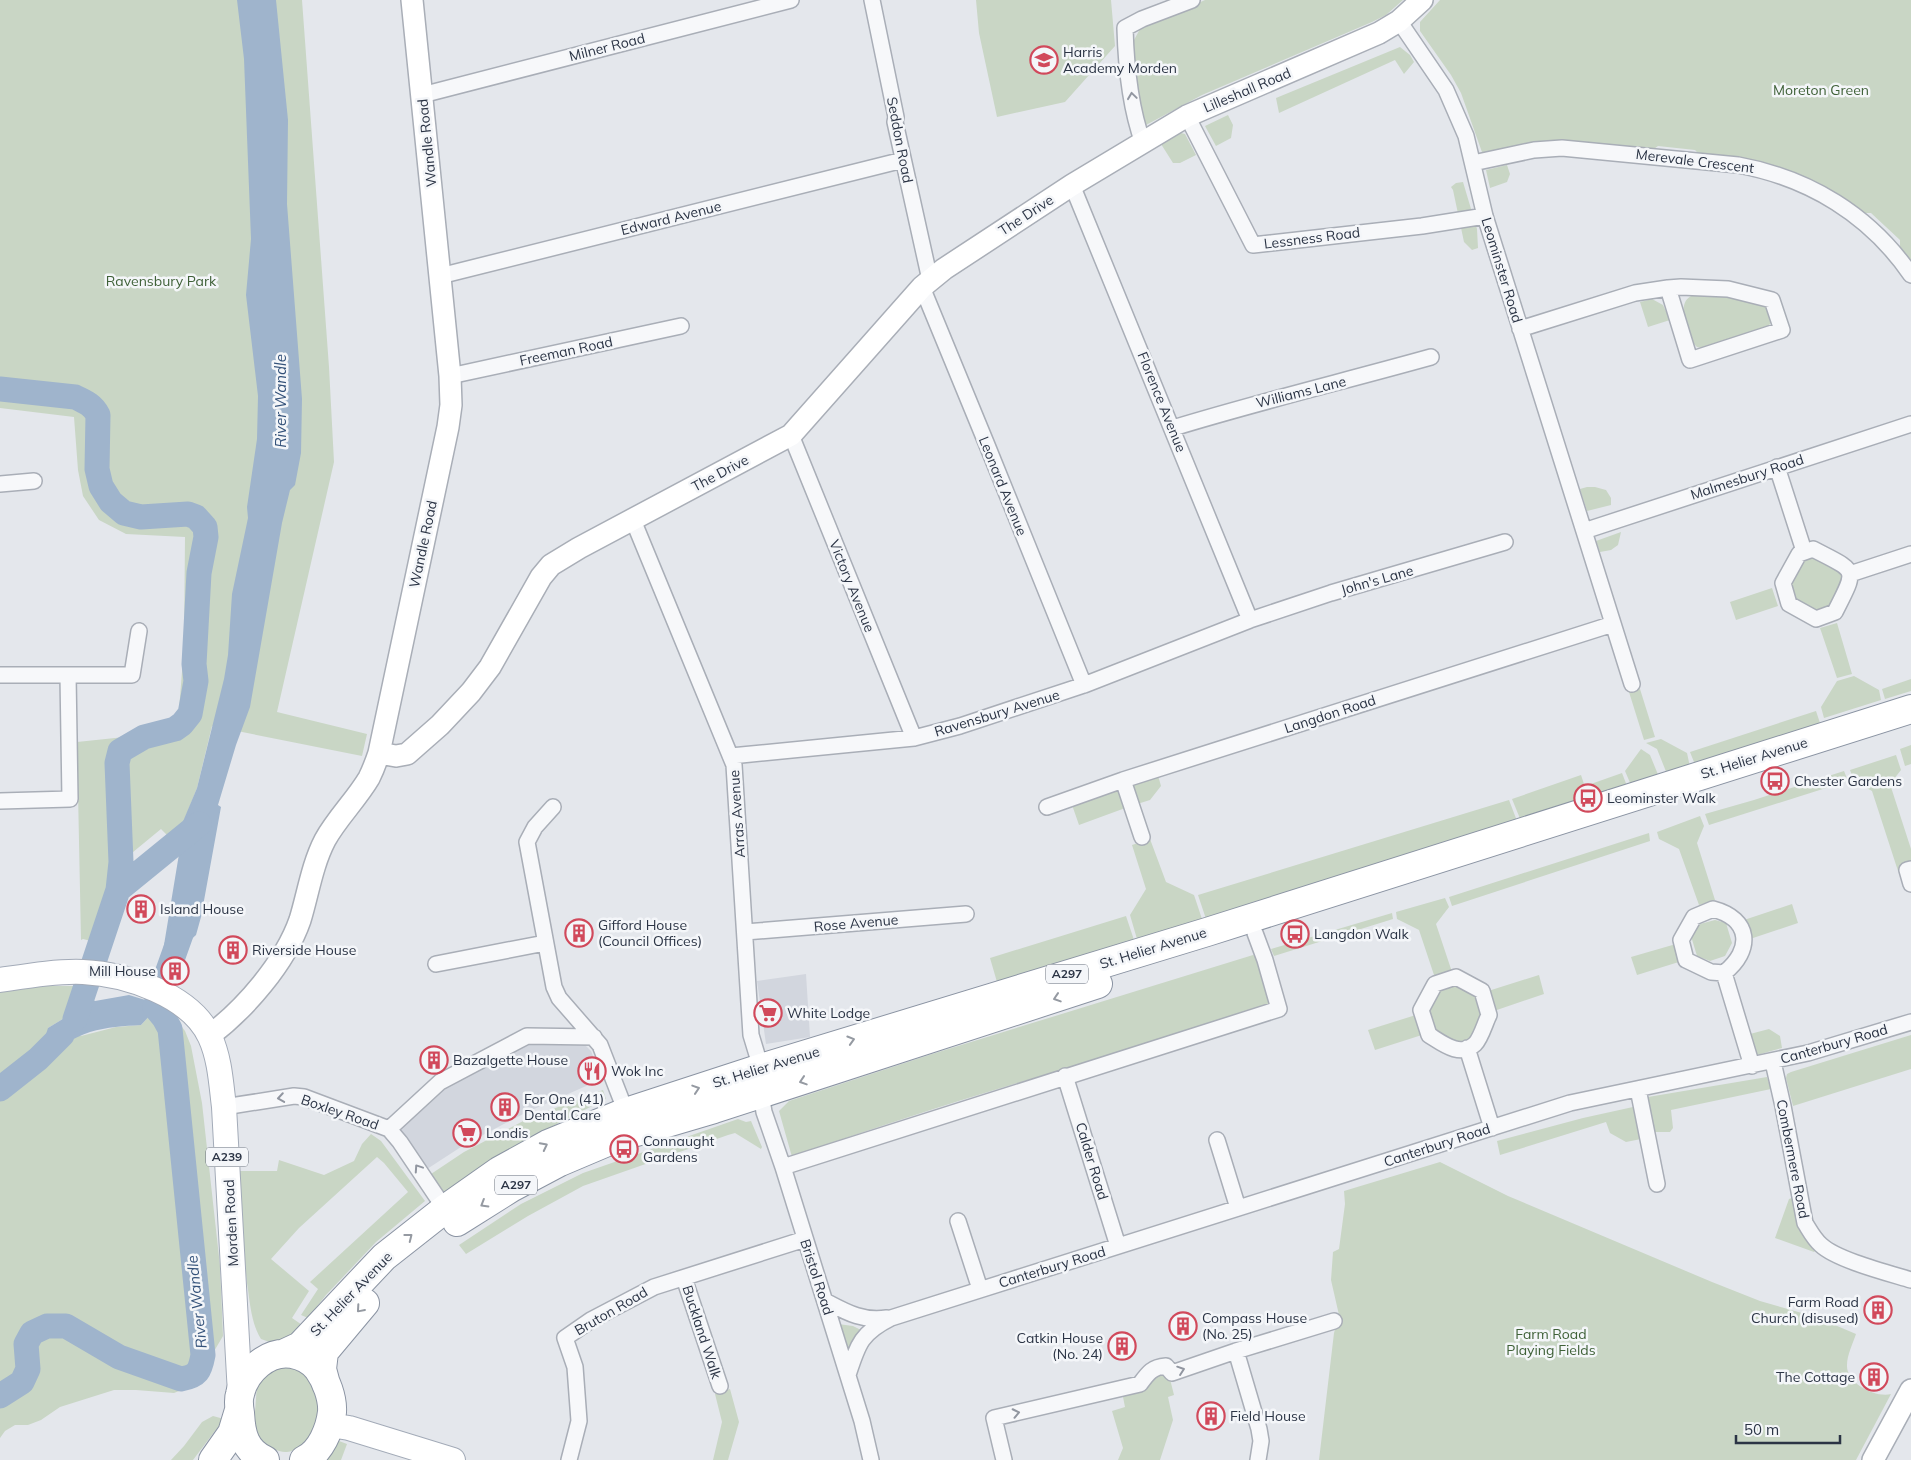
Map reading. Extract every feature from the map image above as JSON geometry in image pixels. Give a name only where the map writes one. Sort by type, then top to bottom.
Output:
[{"type":"highway","name":"St. Helier Avenue","points":[[213,1460],[232,1433],[247,1378],[261,1361],[300,1346],[384,1257],[445,1208],[498,1171],[548,1144],[626,1112],[761,1068],[1216,929],[1911,709]]},
{"type":"highway","name":"St. Helier Avenue","points":[[326,1384],[322,1369],[324,1352],[388,1277],[463,1217],[511,1188],[560,1162],[619,1137],[761,1094],[1255,933],[1911,726]]},
{"type":"highway","points":[[281,1353],[307,1358],[316,1366],[326,1384],[332,1409],[330,1425],[317,1448],[304,1460]]},
{"type":"highway","points":[[240,1401],[241,1431],[247,1446],[257,1459]]},
{"type":"main road","name":"Morden Road","points":[[0,980],[34,975],[95,973],[136,983],[179,1001],[202,1022],[209,1036],[220,1070],[224,1108],[240,1401]]},
{"type":"main road","name":"Morden Road","points":[[236,1313],[245,1336],[250,1343],[259,1351],[268,1354],[281,1353]]},
{"type":"main road","points":[[330,1425],[349,1428],[453,1460]]},
{"type":"street","name":"Wandle Road","points":[[209,1036],[244,1006],[284,951],[299,921],[325,841],[336,822],[368,778],[379,754],[448,427],[451,405],[450,376],[412,0]]},
{"type":"street","name":"Milner Road","points":[[422,94],[792,0]]},
{"type":"street","name":"Seddon Road","points":[[872,0],[896,117],[895,122],[926,284]]},
{"type":"street","points":[[1143,143],[1135,121],[1125,28],[1142,19],[1192,0]]},
{"type":"street","name":"Lilleshall Road","points":[[1072,185],[1187,116],[1369,38],[1399,21],[1422,0]]},
{"type":"street","name":"Leominster Road","points":[[1399,21],[1446,90],[1466,136],[1485,216],[1584,531]]},
{"type":"street","name":"Lessness Road","points":[[1187,116],[1253,245],[1422,226],[1485,216]]},
{"type":"street","name":"Merevale Crescent","points":[[1473,163],[1534,150],[1562,148],[1759,168],[1792,179],[1815,190],[1858,216],[1886,243],[1911,275]]},
{"type":"street","name":"Edward Avenue","points":[[440,276],[903,160]]},
{"type":"street","name":"The Drive","points":[[379,754],[396,756],[407,754],[440,725],[471,692],[490,667],[541,577],[550,565],[791,435],[926,284],[1072,185]]},
{"type":"street","name":"Florence Avenue","points":[[1072,185],[1250,620]]},
{"type":"street","name":"Leonard Avenue","points":[[926,284],[984,436],[1084,685]]},
{"type":"street","points":[[1520,329],[1635,292],[1668,288],[1706,287],[1728,289],[1772,300],[1782,330],[1690,360],[1668,288]]},
{"type":"street","name":"Freeman Road","points":[[450,376],[681,326]]},
{"type":"street","name":"Williams Lane","points":[[1173,428],[1254,403],[1283,398],[1431,358]]},
{"type":"street","name":"Malmesbury Road","points":[[1584,531],[1911,424]]},
{"type":"street","name":"Victory Avenue","points":[[791,435],[914,738]]},
{"type":"street","points":[[1777,467],[1804,551]]},
{"type":"street","points":[[0,484],[34,481]]},
{"type":"street","name":"Arras Avenue","points":[[633,520],[734,765],[752,1035],[761,1068]]},
{"type":"street","points":[[1584,531],[1632,684]]},
{"type":"street","name":"John's Lane","points":[[1250,620],[1330,593],[1504,542]]},
{"type":"street","points":[[1813,549],[1846,566],[1850,574],[1851,582],[1836,612],[1816,619],[1789,604],[1783,583],[1798,554],[1804,551],[1813,549]]},
{"type":"street","points":[[1850,574],[1911,554]]},
{"type":"street","name":"Ravensbury Avenue","points":[[731,756],[914,738],[960,726],[1084,685],[1250,620]]},
{"type":"street","name":"Langdon Road","points":[[1047,807],[1123,780],[1613,624]]},
{"type":"street","points":[[0,675],[132,675],[140,631]]},
{"type":"street","points":[[0,801],[70,799],[68,675]]},
{"type":"street","points":[[1123,780],[1142,837]]},
{"type":"street","points":[[553,807],[534,827],[527,842],[554,987],[559,998],[600,1045],[626,1112]]},
{"type":"street","points":[[1911,869],[1907,870],[1911,884]]},
{"type":"street","points":[[1713,909],[1726,913],[1736,919],[1741,925],[1744,935],[1739,955],[1732,966],[1724,973],[1711,972],[1686,960],[1681,940],[1694,917],[1713,909]]},
{"type":"street","name":"Rose Avenue","points":[[745,932],[966,914]]},
{"type":"street","points":[[783,1166],[1279,1009],[1255,933]]},
{"type":"street","points":[[436,964],[545,943]]},
{"type":"street","points":[[1724,973],[1752,1066]]},
{"type":"street","points":[[1456,977],[1482,991],[1489,1015],[1476,1044],[1467,1048],[1455,1050],[1428,1035],[1421,1010],[1435,984],[1456,977]]},
{"type":"street","name":"Canterbury Road","points":[[848,1375],[857,1349],[867,1333],[876,1325],[890,1318],[1570,1103],[1772,1062],[1837,1045],[1911,1022]]},
{"type":"street","points":[[389,1129],[440,1082],[527,1036],[594,1037]]},
{"type":"street","points":[[1467,1048],[1492,1128]]},
{"type":"street","name":"Combermere Road","points":[[1772,1062],[1783,1106],[1805,1223],[1812,1236],[1821,1246],[1834,1254],[1911,1280]]},
{"type":"street","name":"Calder Road","points":[[1065,1076],[1118,1246]]},
{"type":"street","points":[[1638,1089],[1657,1184]]},
{"type":"street","name":"Bristol Road","points":[[761,1094],[764,1112],[783,1166],[868,1440],[871,1460]]},
{"type":"street","name":"Boxley Road","points":[[224,1108],[294,1096],[304,1097],[389,1129],[445,1208]]},
{"type":"street","points":[[1217,1140],[1238,1208]]},
{"type":"street","name":"Canterbury Road","points":[[958,1222],[980,1290]]},
{"type":"street","name":"Bruton Road","points":[[569,1460],[579,1421],[575,1367],[565,1338],[590,1320],[654,1287],[805,1239]]},
{"type":"street","name":"Buckland Walk","points":[[684,1278],[720,1386]]},
{"type":"street","points":[[825,1301],[849,1314],[865,1319],[890,1318]]},
{"type":"street","points":[[1004,1460],[994,1418],[1140,1384],[1149,1371],[1154,1368],[1166,1366],[1172,1373],[1334,1321]]},
{"type":"street","points":[[1236,1351],[1259,1428],[1261,1440],[1258,1460]]},
{"type":"street","points":[[1873,1460],[1911,1390]]},
{"type":"shaded area","points":[[806,974],[810,1037],[766,1044],[757,981]]},
{"type":"shaded area","points":[[582,1042],[591,1051],[602,1079],[525,1113],[464,1145],[424,1171],[393,1128],[438,1085],[522,1044]]},
{"type":"green space","name":"Ravensbury Park","points":[[0,0],[302,0],[329,367],[334,462],[277,712],[367,734],[362,756],[212,726],[197,788],[179,831],[170,838],[161,829],[127,857],[116,861],[107,908],[95,942],[81,940],[77,742],[134,736],[157,727],[166,727],[178,723],[184,646],[185,537],[126,534],[99,520],[83,496],[78,470],[74,417],[0,408]]},
{"type":"green space","name":"Harris Academy Morden","points":[[976,0],[1111,0],[1115,46],[1065,102],[997,117],[979,33]]},
{"type":"green space","points":[[1205,0],[1403,0],[1386,15],[1372,22],[1202,95],[1146,125],[1139,113],[1132,49],[1134,40],[1140,29]]},
{"type":"green space","name":"Moreton Green","points":[[1440,0],[1911,0],[1911,265],[1900,250],[1900,240],[1871,213],[1862,213],[1843,200],[1702,157],[1695,150],[1658,146],[1651,151],[1483,155],[1461,93],[1451,75],[1420,31],[1420,22]]},
{"type":"green space","points":[[1400,47],[1410,55],[1414,62],[1404,74],[1395,60],[1279,113],[1276,98]]},
{"type":"green space","points":[[1228,115],[1233,125],[1231,138],[1216,146],[1205,126]]},
{"type":"green space","points":[[1181,133],[1185,134],[1196,155],[1180,163],[1173,163],[1161,144]]},
{"type":"green space","points":[[1507,165],[1510,174],[1507,182],[1490,188],[1486,170]]},
{"type":"green space","points":[[1463,182],[1477,229],[1478,248],[1472,250],[1464,242],[1451,187],[1456,183]]},
{"type":"green space","points":[[1693,295],[1733,297],[1754,302],[1770,310],[1772,321],[1767,328],[1702,348],[1697,347],[1689,332],[1684,310],[1684,304],[1687,299]]},
{"type":"green space","points":[[1652,299],[1663,305],[1670,320],[1648,327],[1640,302]]},
{"type":"green space","points":[[1587,487],[1606,490],[1611,498],[1611,505],[1587,511],[1580,489]]},
{"type":"green space","points":[[1621,532],[1618,545],[1611,550],[1600,552],[1596,541]]},
{"type":"green space","points":[[1813,554],[1845,572],[1837,599],[1828,609],[1822,611],[1814,611],[1794,600],[1789,588],[1802,557]]},
{"type":"green space","points":[[1772,588],[1778,606],[1736,620],[1730,602]]},
{"type":"green space","points":[[1837,623],[1852,674],[1837,678],[1820,628]]},
{"type":"green space","points":[[1854,676],[1879,690],[1881,700],[1824,718],[1821,707],[1837,681]]},
{"type":"green space","points":[[1911,679],[1911,691],[1885,699],[1882,689]]},
{"type":"green space","points":[[1640,689],[1655,737],[1644,740],[1629,692]]},
{"type":"green space","points":[[1816,711],[1821,726],[1696,767],[1690,752]]},
{"type":"green space","points":[[1661,739],[1687,753],[1690,767],[1667,774],[1657,749],[1646,743]]},
{"type":"green space","points":[[1911,745],[1911,764],[1905,766],[1900,749]]},
{"type":"green space","points":[[1641,749],[1650,755],[1659,777],[1631,785],[1625,771]]},
{"type":"green space","points":[[1896,755],[1901,770],[1890,784],[1911,849],[1911,866],[1898,871],[1872,791],[1854,781],[1850,770]]},
{"type":"green space","points":[[1844,771],[1848,781],[1709,825],[1705,814],[1754,800]]},
{"type":"green space","points":[[1157,772],[1161,786],[1150,800],[1134,805],[1126,782]]},
{"type":"green space","points":[[1622,773],[1627,786],[1595,796],[1588,785]]},
{"type":"green space","points":[[1581,775],[1589,799],[1521,821],[1512,799]]},
{"type":"green space","points":[[1121,784],[1128,807],[1079,825],[1071,802]]},
{"type":"green space","points":[[1509,800],[1517,821],[1206,919],[1198,895]]},
{"type":"green space","points":[[1700,816],[1704,826],[1697,843],[1715,900],[1699,905],[1679,849],[1659,839],[1657,832]]},
{"type":"green space","points":[[1649,833],[1650,841],[1452,906],[1449,897]]},
{"type":"green space","points":[[1150,839],[1166,882],[1194,895],[1202,919],[1137,939],[1130,915],[1146,889],[1132,845]]},
{"type":"green space","points":[[1445,898],[1449,907],[1436,924],[1453,975],[1436,981],[1419,930],[1397,919],[1396,912]]},
{"type":"green space","points":[[1792,904],[1798,923],[1750,939],[1744,920]]},
{"type":"green space","points":[[1392,913],[1393,919],[1274,956],[1271,949]]},
{"type":"green space","points":[[1126,916],[1134,940],[997,982],[990,958]]},
{"type":"green space","points":[[1715,920],[1726,923],[1732,943],[1725,956],[1710,961],[1697,956],[1691,936],[1700,924]]},
{"type":"green space","points":[[1676,944],[1682,961],[1637,975],[1631,957]]},
{"type":"green space","points":[[1253,955],[1259,958],[1262,963],[1269,1003],[1265,1009],[968,1098],[792,1157],[779,1111],[789,1101],[932,1054]]},
{"type":"green space","points":[[1539,975],[1544,994],[1491,1012],[1485,992]]},
{"type":"green space","points":[[1457,981],[1479,994],[1486,1015],[1473,1042],[1456,1046],[1432,1033],[1425,1010],[1437,987]]},
{"type":"green space","points":[[36,986],[79,986],[66,1017],[48,1028],[81,1036],[116,1027],[141,1025],[154,1011],[163,1030],[175,1030],[170,1011],[185,1031],[191,1046],[202,1103],[220,1266],[223,1336],[213,1353],[207,1371],[199,1381],[189,1387],[174,1393],[114,1390],[60,1407],[41,1420],[28,1425],[15,1425],[5,1431],[0,1438],[0,991]]},
{"type":"green space","points":[[1419,1014],[1425,1034],[1375,1050],[1368,1030]]},
{"type":"green space","points":[[1769,1029],[1780,1036],[1782,1048],[1757,1055],[1750,1034]]},
{"type":"green space","points":[[1911,1035],[1911,1069],[1793,1106],[1786,1078],[1787,1074]]},
{"type":"green space","points":[[1767,1077],[1771,1089],[1671,1110],[1673,1128],[1670,1132],[1654,1132],[1648,1097]]},
{"type":"green space","points":[[603,1090],[606,1099],[545,1130],[492,1162],[444,1196],[431,1174],[464,1152],[529,1118]]},
{"type":"green space","points":[[1633,1107],[1641,1139],[1626,1142],[1610,1133],[1606,1122],[1500,1155],[1497,1141]]},
{"type":"green space","points":[[738,1119],[746,1122],[751,1121],[762,1147],[761,1149],[735,1133],[728,1135],[583,1186],[528,1216],[466,1254],[459,1245],[521,1204],[583,1173]]},
{"type":"green space","points":[[371,1134],[381,1141],[425,1201],[376,1242],[326,1295],[308,1318],[301,1315],[318,1289],[310,1282],[408,1192],[377,1157],[299,1228],[271,1259],[309,1291],[292,1318],[311,1331],[278,1345],[261,1339],[250,1305],[238,1171],[277,1171],[279,1160],[324,1175],[354,1161],[362,1144]]},
{"type":"green space","name":"Farm Road Playing Fields","points":[[1440,1162],[1508,1196],[1712,1282],[1760,1301],[1816,1317],[1856,1334],[1847,1361],[1848,1372],[1851,1378],[1863,1388],[1877,1394],[1891,1394],[1856,1460],[1319,1460],[1334,1333],[1339,1315],[1331,1280],[1333,1252],[1339,1249],[1345,1204],[1344,1191]]},
{"type":"green space","points":[[1797,1196],[1818,1247],[1814,1252],[1775,1238],[1789,1199]]},
{"type":"green space","points":[[838,1324],[853,1326],[861,1330],[847,1351]]},
{"type":"green space","points":[[282,1361],[309,1376],[320,1405],[319,1420],[312,1435],[301,1446],[287,1452],[261,1443],[254,1425],[257,1385]]},
{"type":"green space","points":[[1164,1370],[1169,1375],[1174,1395],[1168,1397],[1173,1420],[1160,1460],[1118,1460],[1123,1448],[1112,1411],[1125,1407],[1122,1392],[1152,1374]]},
{"type":"green space","points":[[730,1389],[739,1422],[728,1460],[713,1460],[722,1422],[715,1394]]},
{"type":"green space","points":[[213,1416],[224,1419],[193,1460],[171,1460],[202,1422]]},
{"type":"green space","points":[[339,1441],[347,1444],[341,1460],[325,1460]]},
{"type":"water","points":[[237,0],[276,0],[288,120],[287,204],[302,399],[301,453],[295,485],[290,490],[282,523],[250,707],[236,745],[218,805],[221,807],[201,917],[196,935],[174,955],[163,951],[179,854],[179,831],[197,788],[224,679],[228,655],[232,594],[248,518],[247,507],[257,439],[258,396],[246,295],[251,239],[244,59]]},
{"type":"water","points":[[79,986],[92,986],[90,998],[95,1001],[129,995],[152,1002],[154,1011],[141,1025],[90,1032],[38,1059],[48,1028],[66,1017]]},
{"type":"waterway","points":[[0,389],[75,397],[89,404],[98,415],[97,469],[101,486],[111,502],[124,513],[141,517],[188,514],[196,517],[205,527],[206,537],[199,573],[194,664],[196,681],[190,714],[175,729],[144,737],[120,751],[117,763],[121,862],[118,890]]},
{"type":"waterway","name":"River Wandle","points":[[75,1019],[118,890],[199,824]]},
{"type":"waterway","name":"River Wandle","points":[[0,1396],[22,1382],[28,1369],[26,1344],[32,1333],[47,1326],[66,1326],[119,1357],[181,1379],[195,1374],[201,1365],[203,1355],[170,1029],[155,1007],[185,923]]},
{"type":"waterway","name":"River Wandle","points":[[0,1089],[38,1059],[62,1035]]},
{"type":"place","name":"Harris Academy Morden","points":[[1044,60]]},
{"type":"place","name":"Chester Gardens","points":[[1775,781]]},
{"type":"place","name":"Leominster Walk","points":[[1588,798]]},
{"type":"place","name":"Island House","points":[[141,909]]},
{"type":"place","name":"Gifford House (Council Offices)","points":[[579,933]]},
{"type":"place","name":"Langdon Walk","points":[[1295,934]]},
{"type":"place","name":"Riverside House","points":[[233,950]]},
{"type":"place","name":"Mill House","points":[[175,971]]},
{"type":"place","name":"White Lodge","points":[[768,1013]]},
{"type":"place","name":"Bazalgette House","points":[[434,1060]]},
{"type":"place","name":"Wok Inc","points":[[592,1071]]},
{"type":"place","name":"For One (41) Dental Care","points":[[505,1107]]},
{"type":"place","name":"Londis","points":[[467,1133]]},
{"type":"place","name":"Connaught Gardens","points":[[624,1149]]},
{"type":"place","name":"Farm Road Church (disused)","points":[[1878,1310]]},
{"type":"place","name":"Compass House (No. 25)","points":[[1183,1326]]},
{"type":"place","name":"Catkin House (No. 24)","points":[[1122,1346]]},
{"type":"place","name":"The Cottage","points":[[1874,1377]]},
{"type":"place","name":"Field House","points":[[1211,1416]]}]
